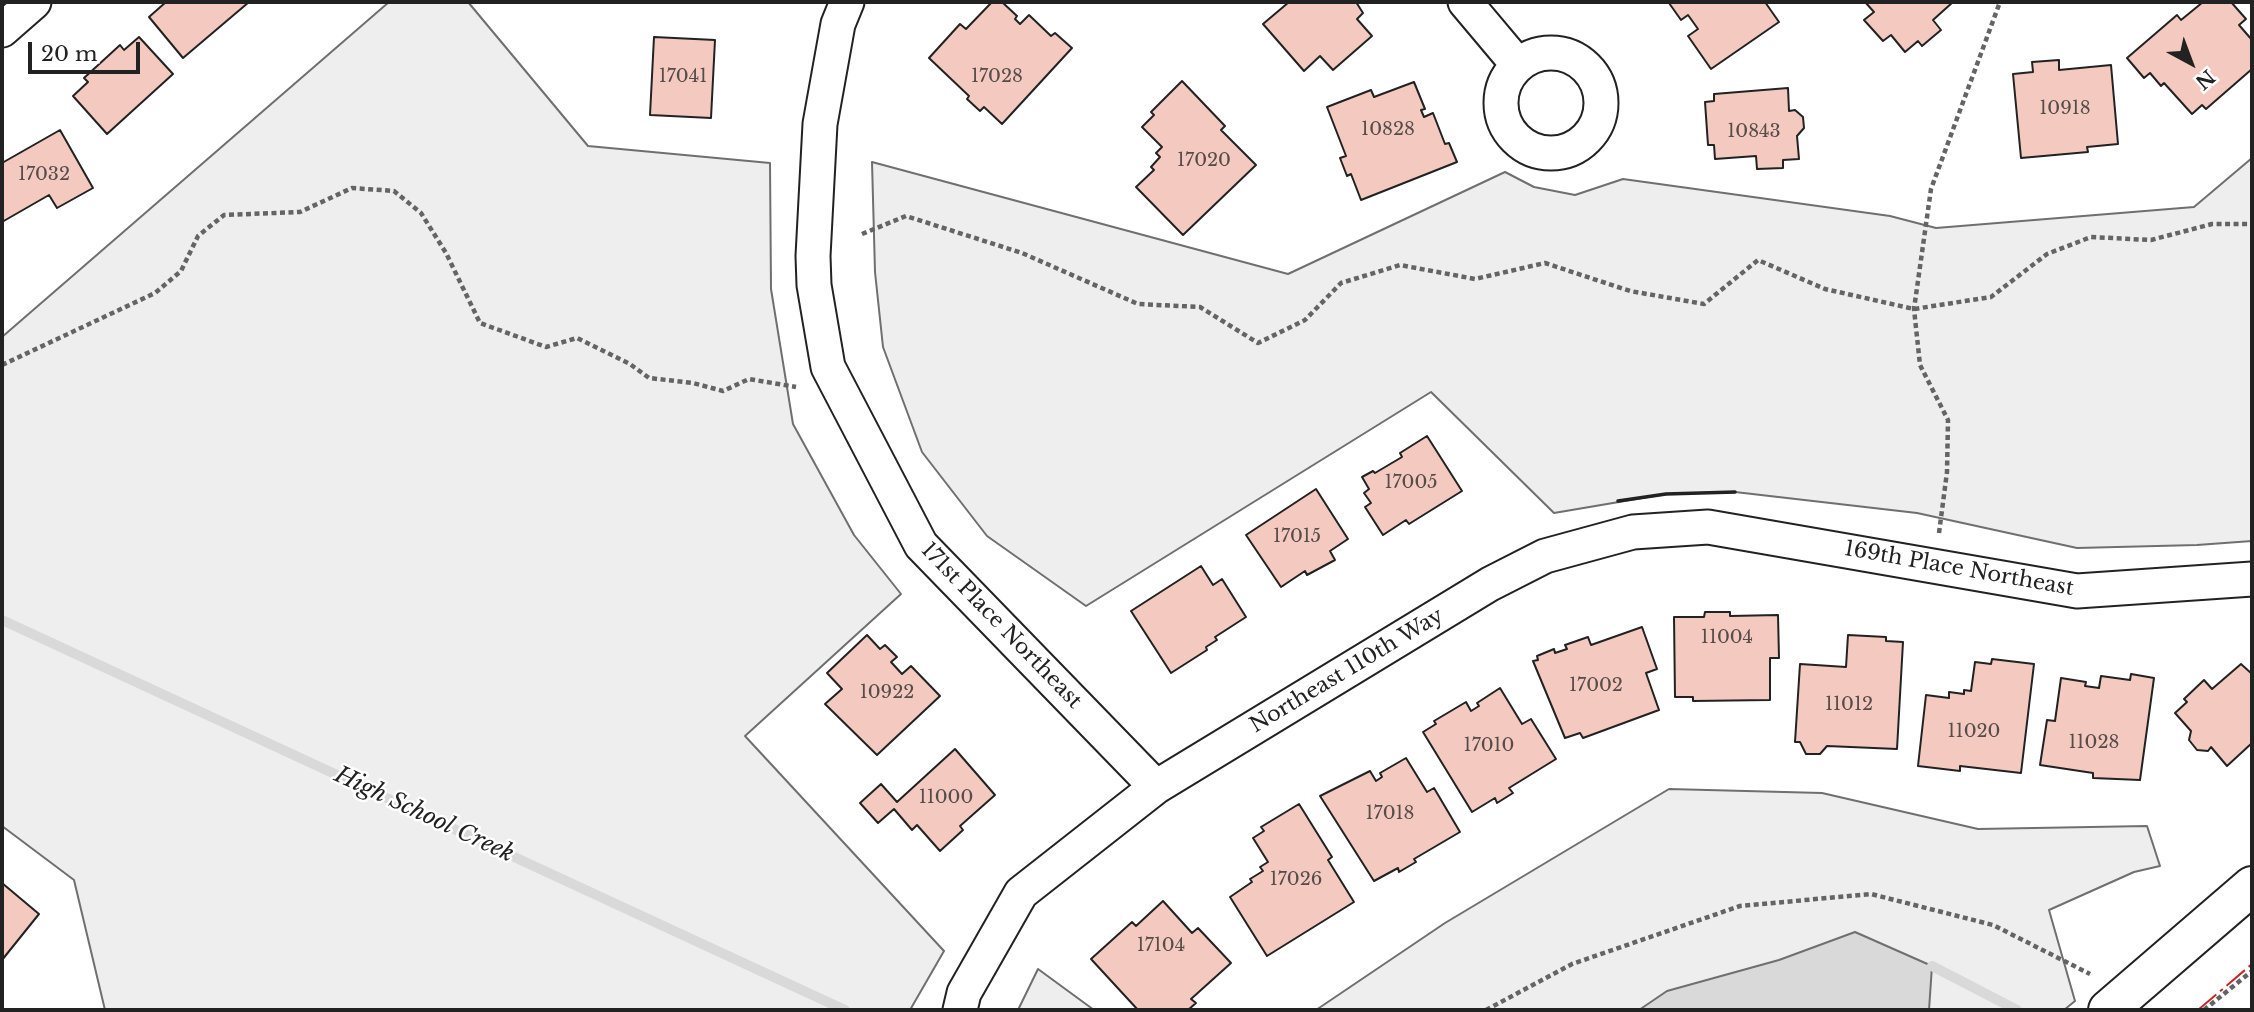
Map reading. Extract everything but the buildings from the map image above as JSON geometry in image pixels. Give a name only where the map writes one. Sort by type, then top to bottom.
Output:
[{"type":"street","points":[[2,30],[34,2]]},
{"type":"street","name":"171st Place Northeast","points":[[847,2],[838,24],[820,124],[813,256],[814,285],[828,367],[921,545],[1156,787]]},
{"type":"street","points":[[1465,2],[1518,65]]},
{"type":"street","name":"Northeast 110th Way","points":[[960,1010],[964,993],[1021,893],[1156,787],[1490,584],[1545,556],[1633,532],[1708,527]]},
{"type":"street","name":"169th Place Northeast","points":[[1708,527],[2077,591],[2252,579]]},
{"type":"street","points":[[2103,994],[2252,886]]},
{"type":"path","points":[[1934,565],[1947,472],[1948,420],[1920,365],[1914,309],[1931,189],[2000,2]]},
{"type":"path","points":[[2,365],[155,293],[181,271],[198,236],[224,215],[300,212],[352,188],[394,191],[421,213],[446,253],[480,323],[545,347],[577,338],[630,364],[649,378],[693,383],[723,391],[749,379],[796,387]]},
{"type":"path","points":[[862,234],[906,216],[1022,253],[1138,304],[1200,307],[1258,343],[1305,320],[1341,283],[1400,265],[1475,279],[1545,263],[1630,291],[1704,304],[1758,260],[1825,289],[1914,309],[1991,297],[2047,254],[2091,237],[2151,240],[2212,224],[2252,224]]},
{"type":"path","points":[[1486,1010],[1572,964],[1740,906],[1871,894],[1993,925],[2103,994]]},
{"type":"path","points":[[2204,1010],[2252,971]]},
{"type":"shaded area","points":[[389,2],[468,2],[588,146],[770,163],[771,289],[793,424],[854,535],[901,594],[745,736],[944,951],[910,1010],[105,1010],[74,880],[2,826],[2,337]]},
{"type":"shaded area","points":[[2252,158],[2252,541],[2077,548],[1917,513],[1735,492],[1666,494],[1554,513],[1431,392],[1086,606],[987,536],[922,452],[883,347],[875,272],[872,162],[1288,274],[1505,172],[1534,187],[1575,195],[1623,179],[1890,216],[1936,228],[2194,207]]},
{"type":"shaded area","points":[[1669,789],[1822,793],[1978,829],[2147,826],[2160,866],[2134,872],[2049,910],[2075,1001],[2064,1010],[1316,1010],[1445,923]]},
{"type":"shaded area","points":[[1855,932],[1932,966],[1929,1010],[1639,1010],[1667,991],[1779,960]]},
{"type":"shaded area","points":[[1038,969],[1094,1010],[1018,1010]]},
{"type":"waterway","name":"High School Creek","points":[[2,620],[845,1010]]},
{"type":"waterway","name":"High School Creek","points":[[1932,966],[2017,1010]]},
{"type":"wall","points":[[1618,501],[1666,494],[1735,492]]},
{"type":"power","points":[[2198,1010],[2252,964]]}]
